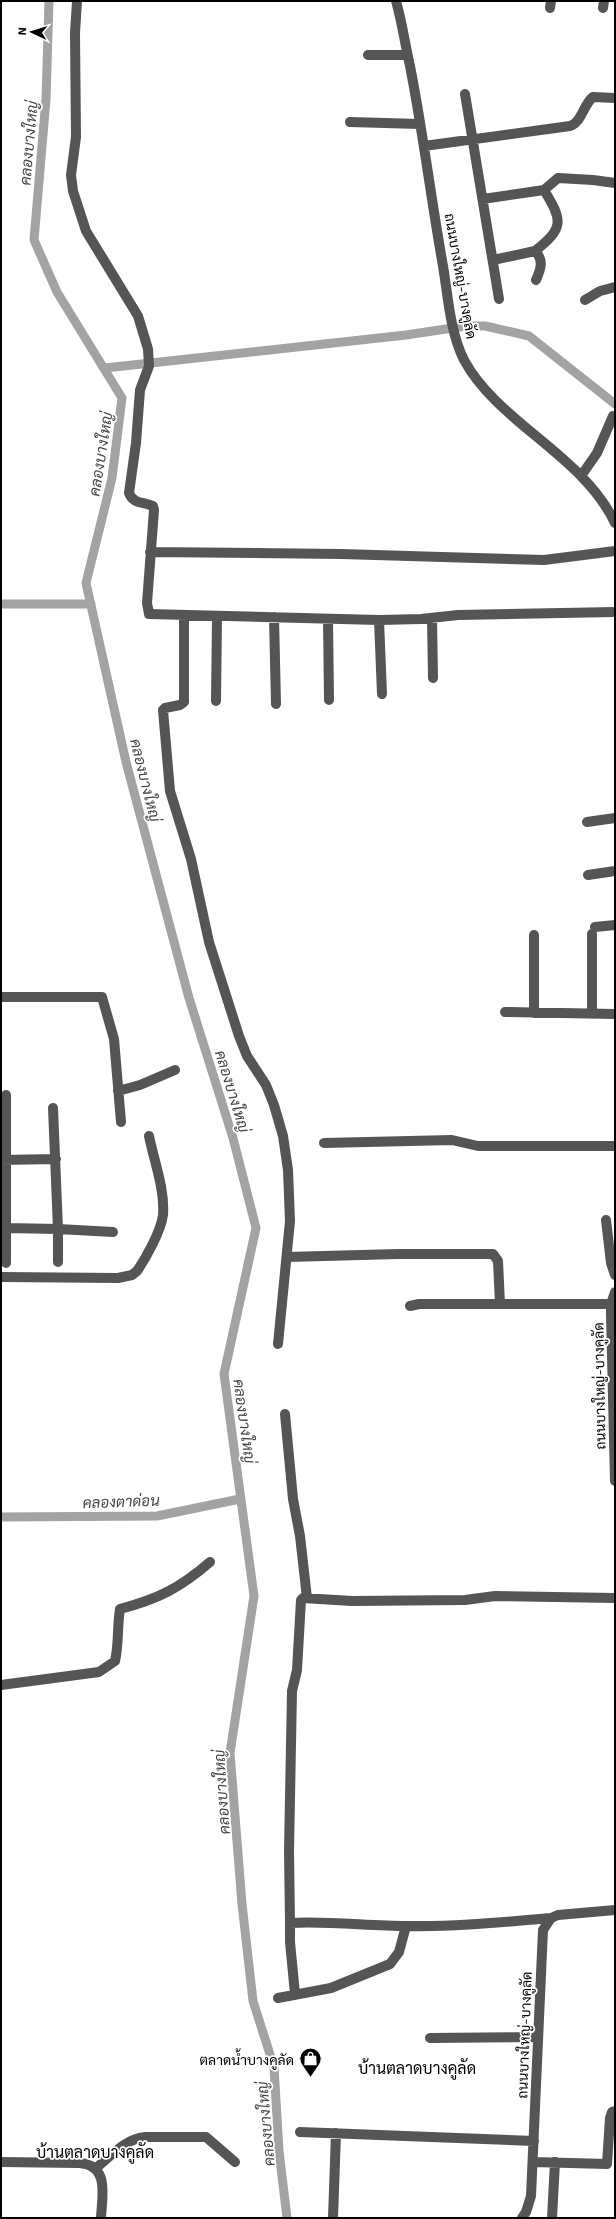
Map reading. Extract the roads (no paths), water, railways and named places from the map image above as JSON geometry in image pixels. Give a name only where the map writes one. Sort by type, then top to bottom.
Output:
[{"type":"street","points":[[78,1],[75,33],[76,137],[71,175],[73,191],[86,231],[138,316],[148,349],[149,366],[140,390],[136,443],[129,493],[131,498],[136,502],[153,506],[147,611],[153,615],[379,620],[432,618],[458,615],[615,612]]},
{"type":"street","name":"ถนนบางใหญ่-บางคูลัด","points":[[396,1],[424,146],[451,312],[457,341],[465,361],[485,387],[500,403],[581,476],[602,502],[615,523]]},
{"type":"street","points":[[368,55],[407,55]]},
{"type":"street","points":[[465,94],[499,299]]},
{"type":"street","points":[[424,146],[570,126],[578,121],[586,102],[593,97],[615,98]]},
{"type":"street","points":[[350,122],[420,124]]},
{"type":"street","points":[[483,199],[544,190],[558,178],[615,183]]},
{"type":"street","points":[[493,260],[535,251],[550,239],[558,223],[554,206],[544,190]]},
{"type":"street","points":[[535,251],[540,256],[541,263],[536,280]]},
{"type":"street","points":[[585,300],[600,290],[615,286]]},
{"type":"street","points":[[581,476],[597,453],[613,416]]},
{"type":"street","points":[[150,552],[342,554],[544,560],[615,551]]},
{"type":"street","points":[[184,616],[184,702],[163,710],[170,791],[191,859],[209,942],[236,1029],[247,1056],[266,1085],[274,1105],[283,1136],[288,1170],[290,1221],[288,1256],[278,1344]]},
{"type":"street","points":[[216,701],[217,617]]},
{"type":"street","points":[[274,617],[276,704]]},
{"type":"street","points":[[328,618],[329,700]]},
{"type":"street","points":[[432,618],[433,678]]},
{"type":"street","points":[[379,620],[382,694]]},
{"type":"street","points":[[587,822],[615,818]]},
{"type":"street","points":[[588,875],[615,871]]},
{"type":"street","points":[[592,1014],[593,930],[615,924]]},
{"type":"street","points":[[534,935],[534,1013]]},
{"type":"street","points":[[1,997],[102,997],[114,1039],[121,1122]]},
{"type":"street","points":[[505,1012],[615,1014]]},
{"type":"street","points":[[118,1090],[140,1085],[175,1070]]},
{"type":"street","points":[[6,1095],[4,1160],[6,1263]]},
{"type":"street","points":[[53,1108],[56,1160],[58,1262]]},
{"type":"street","points":[[1,1277],[118,1278],[132,1276],[137,1271],[163,1216],[162,1197],[149,1136]]},
{"type":"street","points":[[324,1143],[452,1140],[478,1146],[615,1146]]},
{"type":"street","points":[[4,1160],[56,1160]]},
{"type":"street","points":[[606,1220],[611,1263],[615,1275]]},
{"type":"street","points":[[6,1228],[114,1232]]},
{"type":"street","points":[[288,1256],[493,1254],[498,1261],[500,1304]]},
{"type":"street","name":"ถนนบางใหญ่-บางคูลัด","points":[[615,1292],[613,1304],[615,1481]]},
{"type":"street","points":[[410,1306],[418,1304],[613,1304]]},
{"type":"street","points":[[285,1414],[293,1499],[300,1536],[307,1598]]},
{"type":"street","points":[[1,1685],[99,1672],[115,1661],[118,1648],[117,1626],[120,1609],[146,1602],[185,1583],[210,1562]]},
{"type":"street","points":[[295,1994],[290,1942],[289,1843],[292,1691],[297,1670],[301,1600],[307,1598],[352,1601],[465,1600],[495,1596],[615,1598]]},
{"type":"street","points":[[290,1923],[349,1922],[406,1926],[460,1925],[551,1918],[558,1915],[615,1910]]},
{"type":"street","name":"ถนนบางใหญ่-บางคูลัด","points":[[522,2218],[530,2204],[543,1930],[551,1918]]},
{"type":"street","points":[[278,1998],[337,1986],[390,1964],[399,1952],[406,1926]]},
{"type":"street","points":[[430,2038],[538,2037]]},
{"type":"street","points":[[532,2162],[607,2164],[610,2118],[612,2112],[615,2111]]},
{"type":"street","points":[[300,2132],[534,2141]]},
{"type":"street","points":[[333,2218],[336,2133]]},
{"type":"street","points":[[96,2168],[125,2144],[137,2138],[145,2137],[206,2137],[235,2162]]},
{"type":"street","points":[[1,2162],[86,2163],[96,2168],[103,2187],[101,2218]]},
{"type":"street","points":[[552,2218],[555,2162]]},
{"type":"waterway","name":"คลองบางใหญ่","points":[[49,1],[46,99],[34,240],[57,292],[122,398],[112,478],[86,583],[126,762],[189,998],[233,1138],[256,1228],[224,1374],[254,1596],[230,1753],[242,1904],[253,2001],[274,2067],[279,2151],[287,2218]]},
{"type":"waterway","points":[[105,368],[406,335],[466,326],[485,326],[529,336],[615,404]]},
{"type":"waterway","points":[[1,604],[91,604]]},
{"type":"waterway","name":"คลองตาด่อน","points":[[1,1517],[157,1516],[240,1499]]},
{"type":"place","name":"ตลาดน้ำบางคูลัด","points":[[310,2078]]},
{"type":"district","name":"บ้านตลาดบางคูลัด","points":[[417,2067]]},
{"type":"district","name":"บ้านตลาดบางคูลัด","points":[[95,2151]]}]
